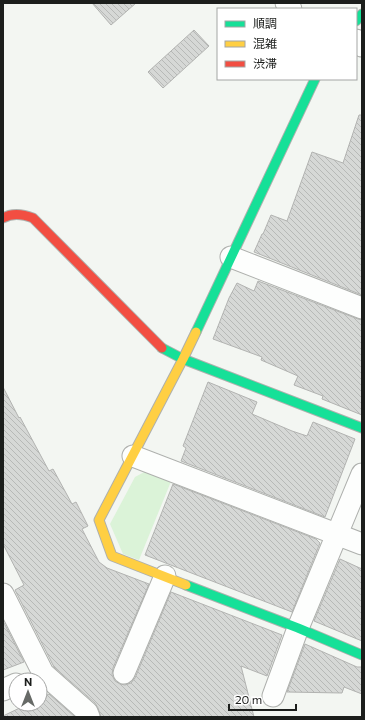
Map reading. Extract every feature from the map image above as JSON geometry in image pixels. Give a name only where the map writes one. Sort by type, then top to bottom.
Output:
[{"type":"street","points":[[315,80],[183,359],[100,520],[112,556],[298,628],[362,655]]},
{"type":"street","points":[[3,218],[7,215],[20,213],[33,218],[160,347],[183,359],[362,428]]},
{"type":"street","points":[[231,257],[362,308]]},
{"type":"street","points":[[133,456],[362,544]]},
{"type":"street","points":[[273,696],[298,628],[362,474]]},
{"type":"street","points":[[124,673],[165,576]]},
{"type":"street","points":[[3,594],[32,672]]},
{"type":"street","points":[[48,686],[87,712],[89,717]]},
{"type":"green space","points":[[148,470],[172,479],[139,560],[123,554],[110,524],[135,477]]},
{"type":"building","points":[[92,3],[136,3],[111,25]]},
{"type":"building","points":[[194,30],[209,46],[163,88],[148,72]]},
{"type":"building","points":[[359,115],[362,115],[362,295],[254,252],[271,215],[287,221],[312,152],[343,163]]},
{"type":"building","points":[[258,281],[362,320],[362,415],[322,399],[323,396],[294,385],[298,376],[261,360],[262,357],[213,339],[229,298],[237,283],[254,291]]},
{"type":"building","points":[[208,382],[257,402],[252,414],[292,431],[307,436],[313,422],[355,439],[325,517],[181,461],[186,448],[183,446]]},
{"type":"building","points":[[3,387],[49,471],[53,469],[72,504],[76,502],[88,526],[82,529],[99,562],[107,568],[149,584],[113,668],[112,675],[115,681],[125,685],[131,683],[135,678],[171,592],[282,635],[267,676],[241,666],[254,717],[101,717],[95,703],[54,667],[15,590],[24,585],[3,544]]},
{"type":"building","points":[[173,484],[316,539],[320,543],[292,612],[145,555]]},
{"type":"building","points":[[340,559],[362,569],[362,641],[314,621]]},
{"type":"building","points":[[3,621],[24,662],[3,670]]},
{"type":"building","points":[[305,644],[357,667],[362,667],[362,694],[344,687],[342,693],[287,692]]},
{"type":"building","points":[[48,695],[75,717],[3,717],[11,712],[48,712]]},
{"type":"traffic: fast","points":[[357,20],[362,14]]},
{"type":"traffic: fast","points":[[196,332],[315,80]]},
{"type":"traffic: fast","points":[[162,348],[183,359],[362,428]]},
{"type":"traffic: fast","points":[[186,585],[298,628],[362,655]]},
{"type":"traffic: slow","points":[[186,585],[112,556],[99,520],[196,332]]},
{"type":"traffic: jam","points":[[3,218],[18,214],[33,218],[162,348]]}]
